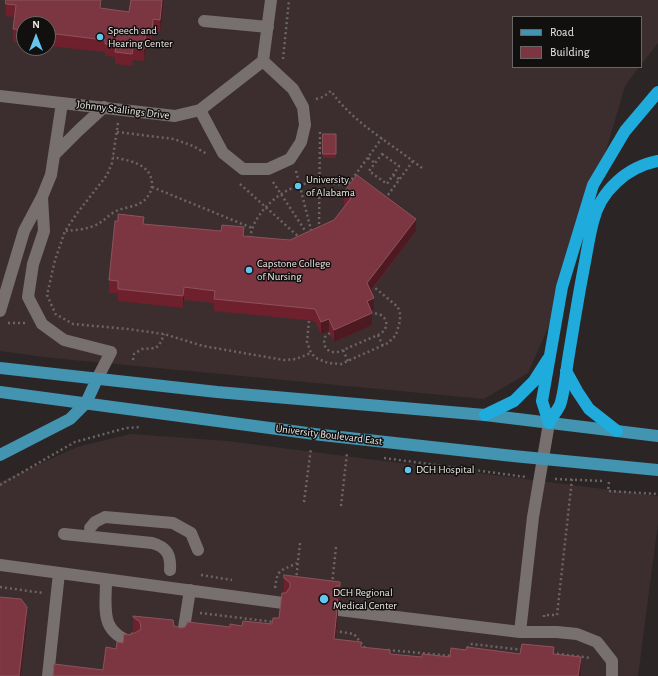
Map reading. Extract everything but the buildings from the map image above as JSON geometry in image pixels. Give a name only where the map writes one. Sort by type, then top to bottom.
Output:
[{"type":"highway","points":[[549,423],[542,401],[552,352],[562,287],[593,185],[626,131],[658,92]]},
{"type":"highway","points":[[549,423],[560,404],[576,304],[597,208],[605,196],[624,175],[637,168],[658,161]]},
{"type":"highway","points":[[485,415],[514,401],[534,380],[552,352]]},
{"type":"highway","points":[[566,371],[589,409],[617,431]]},
{"type":"main road","points":[[0,368],[224,392],[485,415],[658,436]]},
{"type":"main road","points":[[0,455],[70,419],[86,403],[97,379]]},
{"type":"main road","name":"University Boulevard East","points":[[0,392],[322,435],[658,470]]},
{"type":"street","points":[[200,110],[223,153],[243,169],[268,169],[290,159],[301,142],[305,125],[303,107],[293,89],[263,61],[271,0]]},
{"type":"street","points":[[204,21],[268,27]]},
{"type":"street","name":"Johnny Stallings Drive","points":[[0,96],[175,116],[200,110],[263,61]]},
{"type":"street","points":[[0,311],[24,230],[42,197],[51,175],[62,103]]},
{"type":"street","points":[[55,154],[78,130],[104,107]]},
{"type":"street","points":[[42,197],[44,230],[33,264],[28,297],[42,324],[64,340],[111,352],[97,379]]},
{"type":"street","points":[[520,632],[533,517],[549,423]]},
{"type":"street","points":[[90,528],[95,522],[105,517],[173,523],[191,533],[198,550]]},
{"type":"street","points":[[64,534],[161,546],[169,554],[170,570]]},
{"type":"street","points":[[0,565],[283,602]]},
{"type":"street","points":[[48,676],[59,573]]},
{"type":"street","points":[[106,580],[106,606],[108,623],[114,633],[122,639],[134,643]]},
{"type":"street","points":[[180,638],[184,628],[190,590]]},
{"type":"street","points":[[339,610],[520,632],[556,632],[577,634],[597,642],[612,661],[612,676]]},
{"type":"path","points":[[284,64],[283,54],[289,0]]},
{"type":"path","points":[[316,100],[331,91],[342,106],[356,119],[422,168]]},
{"type":"path","points":[[314,95],[317,104]]},
{"type":"path","points":[[120,109],[112,163],[107,175],[65,231],[55,260],[47,296],[56,315],[73,324],[164,334],[203,346],[284,360],[296,359],[311,353]]},
{"type":"path","points":[[319,232],[320,126]]},
{"type":"path","points":[[316,146],[320,131]]},
{"type":"path","points":[[117,132],[174,139],[193,146],[208,154],[211,159]]},
{"type":"path","points":[[249,243],[252,228],[257,218],[272,200],[281,194],[300,186],[319,182],[343,185],[350,182],[382,138]]},
{"type":"path","points":[[382,154],[399,166],[393,175],[386,184],[369,171],[382,154]]},
{"type":"path","points":[[65,231],[88,227],[100,223],[119,210],[141,203],[150,193],[152,187],[149,173],[144,167],[113,157]]},
{"type":"path","points":[[368,158],[375,163]]},
{"type":"path","points":[[383,202],[413,161]]},
{"type":"path","points":[[276,180],[272,180],[311,236],[296,171],[293,173]]},
{"type":"path","points":[[393,175],[399,179]]},
{"type":"path","points":[[239,183],[302,240]]},
{"type":"path","points":[[152,187],[252,228]]},
{"type":"path","points":[[379,194],[386,198]]},
{"type":"path","points":[[309,321],[307,342],[311,353],[316,358],[335,365],[341,364],[388,343],[396,335],[400,322],[400,314],[398,307],[374,287]]},
{"type":"path","points":[[330,333],[325,336],[324,344],[332,352],[339,352],[378,335],[385,330],[385,320],[381,314],[377,313],[368,315]]},
{"type":"path","points":[[7,323],[42,324],[56,315]]},
{"type":"path","points":[[133,360],[134,354],[142,349],[156,348],[161,342],[164,334]]},
{"type":"path","points":[[378,335],[382,346]]},
{"type":"path","points":[[343,350],[348,361]]},
{"type":"path","points":[[0,485],[75,442],[126,428]]},
{"type":"path","points":[[304,502],[312,446]]},
{"type":"path","points":[[341,506],[348,452]]},
{"type":"path","points":[[540,478],[616,482]]},
{"type":"path","points":[[544,620],[544,615],[557,615],[572,479]]},
{"type":"path","points":[[609,482],[608,491],[658,494]]},
{"type":"path","points":[[295,584],[300,543]]},
{"type":"path","points":[[331,589],[336,547]]},
{"type":"path","points":[[275,588],[277,574],[297,563]]},
{"type":"path","points":[[0,587],[56,595]]},
{"type":"path","points":[[197,614],[202,613],[276,622]]},
{"type":"path","points":[[330,630],[354,634],[365,648],[373,649]]},
{"type":"path","points":[[461,652],[472,644],[524,650]]},
{"type":"path","points":[[380,649],[456,657]]},
{"type":"path","points":[[546,653],[612,661]]},
{"type":"shaded area","name":"University of Alabama","points":[[0,0],[658,0],[658,43],[642,64],[642,16],[512,16],[512,68],[638,68],[625,86],[566,287],[528,373],[484,399],[52,358],[0,351]]},
{"type":"shaded area","name":"DCH Regional Medical Center","points":[[131,434],[227,441],[658,496],[658,523],[638,676],[0,676],[0,482],[77,447]]},
{"type":"place","name":"Speech and Hearing Center","points":[[100,37]]},
{"type":"place","name":"University of Alabama","points":[[298,186]]},
{"type":"place","name":"Capstone College of Nursing","points":[[249,270]]},
{"type":"place","name":"DCH Hospital","points":[[408,470]]},
{"type":"place","name":"DCH Regional Medical Center","points":[[324,599]]}]
